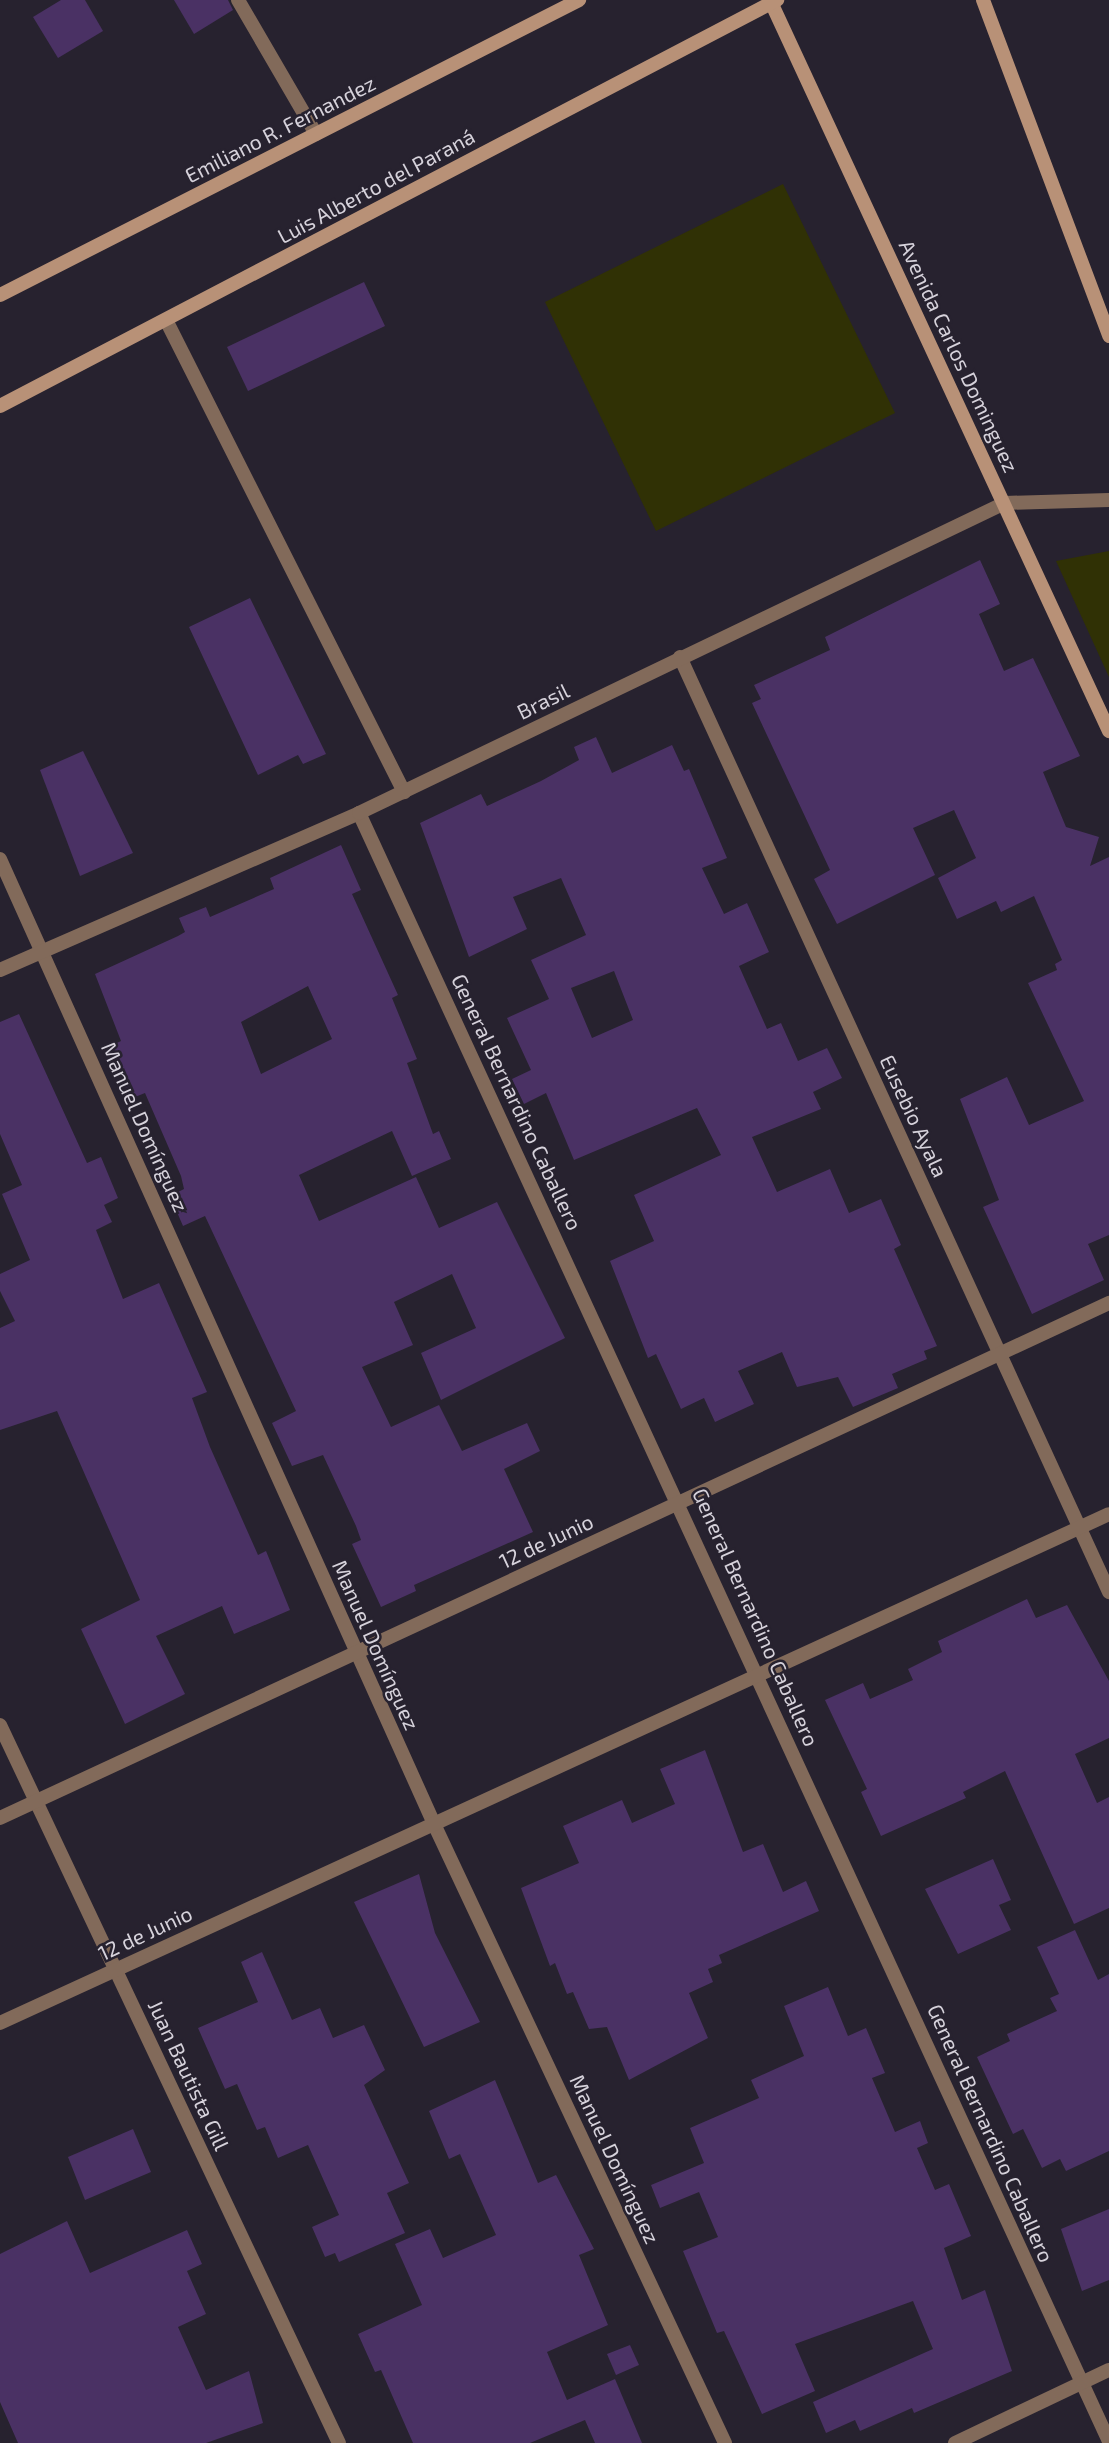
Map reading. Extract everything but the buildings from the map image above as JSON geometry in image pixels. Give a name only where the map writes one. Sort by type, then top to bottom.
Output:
[{"type":"main road","name":"Emiliano R. Fernandez","points":[[0,295],[579,0]]},
{"type":"main road","points":[[984,0],[1109,336]]},
{"type":"main road","name":"Luis Alberto del Paraná","points":[[0,406],[772,1]]},
{"type":"main road","name":"Avenida Carlos Dominguez","points":[[772,1],[1109,731]]},
{"type":"street","points":[[238,0],[316,134]]},
{"type":"street","points":[[166,320],[404,792]]},
{"type":"street","name":"Brasil","points":[[0,970],[359,813],[1004,502],[1109,500]]},
{"type":"street","name":"Eusebio Ayala","points":[[680,657],[1109,1592]]},
{"type":"street","name":"General Bernardino Caballero","points":[[359,813],[680,1503],[1109,2441]]},
{"type":"street","name":"Manuel Domínguez","points":[[0,859],[434,1824],[725,2443]]},
{"type":"street","name":"12 de Junio","points":[[0,1818],[1109,1303]]},
{"type":"street","name":"12 de Junio","points":[[0,2023],[1109,1514]]},
{"type":"street","name":"Juan Bautista Gill","points":[[0,1725],[339,2443]]},
{"type":"street","points":[[955,2443],[1109,2370]]},
{"type":"shaded area","points":[[783,184],[895,413],[656,531],[545,302]]},
{"type":"shaded area","points":[[1109,551],[1109,677],[1056,561]]}]
